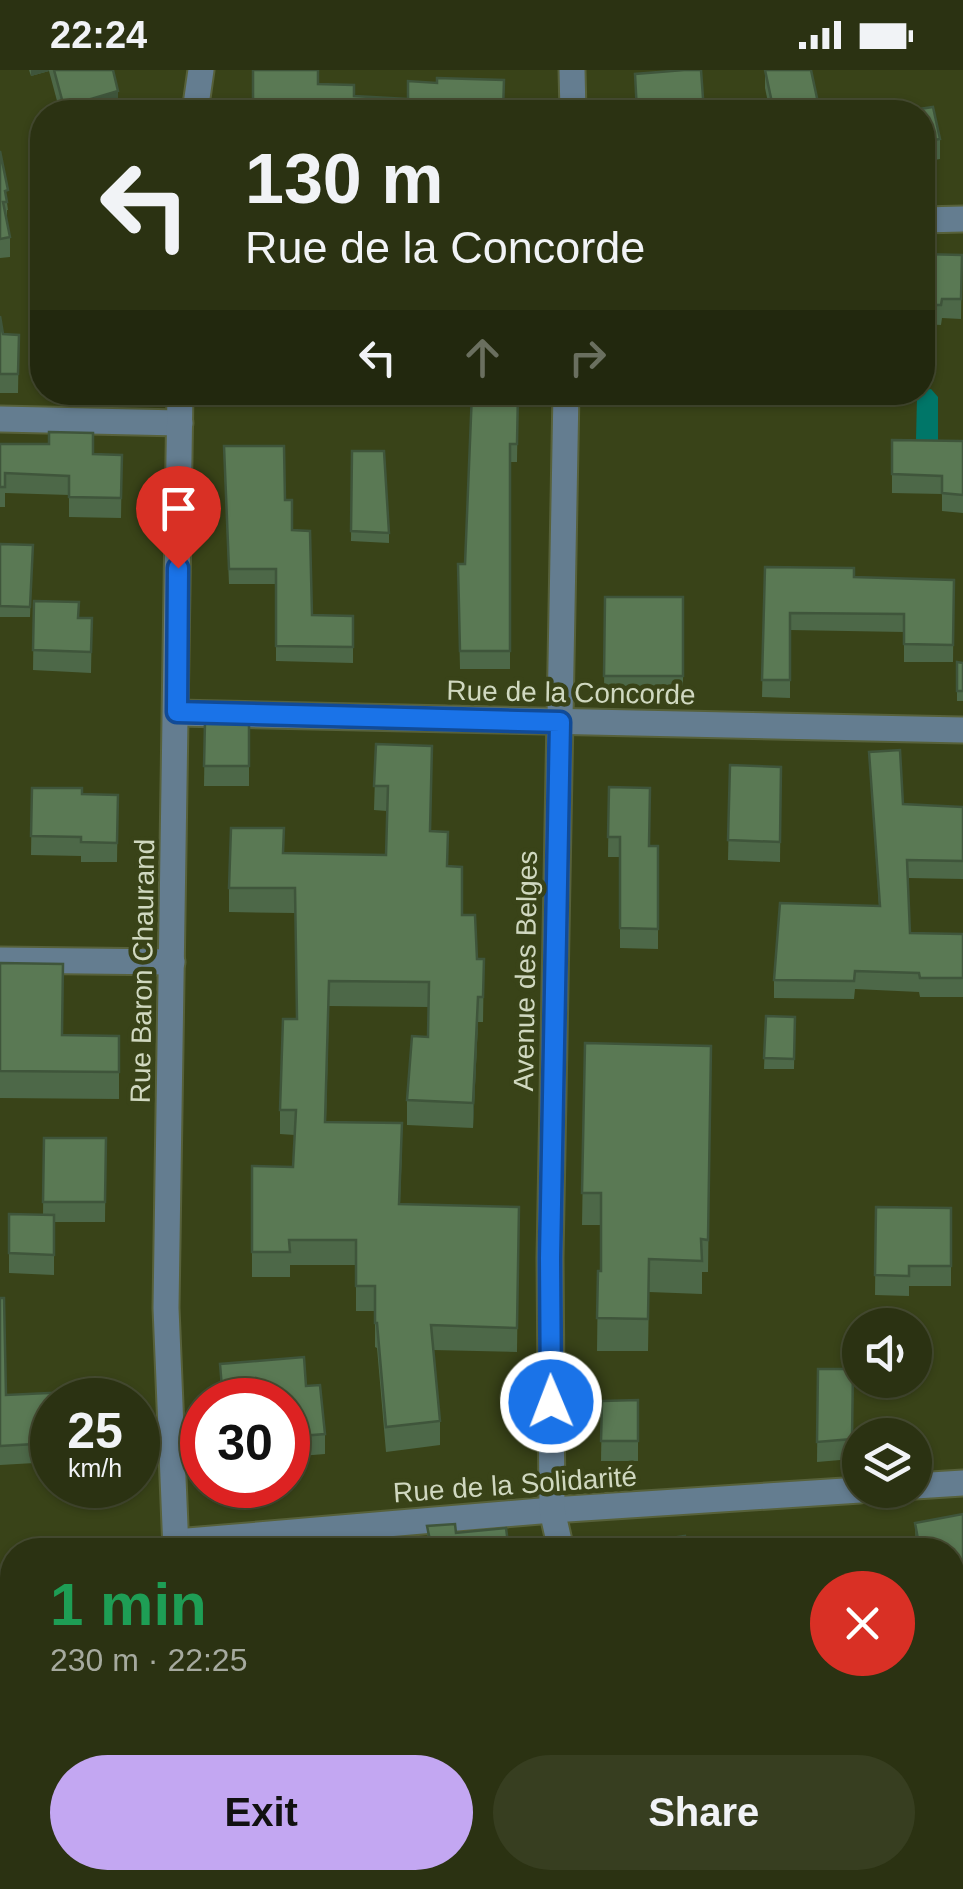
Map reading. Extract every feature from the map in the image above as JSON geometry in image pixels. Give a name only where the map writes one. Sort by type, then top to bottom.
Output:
[{"type":"street","points":[[197,100],[201,70]]},
{"type":"street","points":[[572,70],[572,100]]},
{"type":"street","points":[[935,220],[963,220]]},
{"type":"street","name":"Rue Baron Chaurand","points":[[176,1538],[166,1308],[180,405]]},
{"type":"street","name":"Avenue des Belges","points":[[558,1538],[552,1510],[550,1258],[566,405]]},
{"type":"street","points":[[0,419],[180,423]]},
{"type":"street","name":"Rue de la Concorde","points":[[177,712],[963,730]]},
{"type":"street","points":[[0,960],[172,962]]},
{"type":"street","points":[[932,1485],[963,1482]]},
{"type":"street","name":"Rue de la Solidarité","points":[[260,1538],[552,1510],[842,1491]]},
{"type":"water","points":[[935,394],[938,440],[916,440],[917,405],[935,405]]},
{"type":"building","points":[[54,70],[113,70],[118,91],[88,100],[62,100]]},
{"type":"building","points":[[253,70],[318,70],[318,84],[354,85],[354,96],[407,99],[407,100],[253,100]]},
{"type":"building","points":[[701,70],[703,100],[636,100],[635,74]]},
{"type":"building","points":[[765,70],[811,70],[817,100],[771,100]]},
{"type":"building","points":[[437,78],[504,80],[503,100],[408,100],[408,81],[437,83]]},
{"type":"building","points":[[0,151],[8,190],[7,202],[3,202],[10,237],[0,239]]},
{"type":"building","points":[[935,254],[962,255],[961,299],[942,299],[941,305],[935,305]]},
{"type":"building","points":[[0,316],[3,334],[19,335],[18,374],[0,374]]},
{"type":"building","points":[[471,405],[518,405],[517,444],[510,444],[510,651],[460,651],[458,564],[465,564]]},
{"type":"building","points":[[49,432],[93,433],[93,454],[122,455],[121,498],[69,497],[69,476],[5,473],[5,487],[0,487],[0,444],[49,444]]},
{"type":"building","points":[[892,440],[963,441],[963,495],[942,493],[942,476],[892,474]]},
{"type":"building","points":[[224,446],[284,446],[285,500],[292,500],[292,530],[310,531],[312,615],[353,616],[353,647],[276,646],[276,569],[229,569]]},
{"type":"building","points":[[352,451],[384,451],[389,533],[351,531]]},
{"type":"building","points":[[0,544],[33,545],[30,607],[0,606]]},
{"type":"building","points":[[765,567],[854,568],[854,577],[954,580],[953,645],[904,644],[904,614],[790,613],[790,680],[762,680]]},
{"type":"building","points":[[605,597],[683,597],[683,676],[604,676]]},
{"type":"building","points":[[34,601],[79,602],[78,618],[92,618],[91,652],[33,650]]},
{"type":"building","points":[[957,662],[963,663],[963,691],[957,691]]},
{"type":"building","points":[[205,721],[249,722],[249,766],[204,766]]},
{"type":"building","points":[[376,744],[432,746],[430,831],[448,832],[447,866],[462,867],[462,915],[475,915],[477,959],[484,959],[483,997],[478,997],[473,1103],[407,1100],[412,1036],[428,1037],[429,982],[329,981],[325,1122],[402,1123],[399,1204],[519,1207],[517,1328],[431,1325],[440,1421],[386,1427],[375,1286],[356,1286],[356,1240],[289,1240],[290,1252],[252,1252],[252,1166],[293,1167],[296,1110],[280,1110],[283,1019],[297,1019],[295,888],[229,888],[231,828],[284,828],[283,853],[386,855],[388,786],[374,786]]},
{"type":"building","points":[[900,750],[903,804],[963,807],[963,861],[907,860],[910,933],[963,934],[963,978],[855,971],[854,981],[774,980],[780,903],[880,906],[869,752]]},
{"type":"building","points":[[730,765],[781,767],[780,842],[728,840]]},
{"type":"building","points":[[609,787],[650,788],[649,846],[658,846],[658,929],[620,928],[620,837],[608,837]]},
{"type":"building","points":[[32,788],[82,788],[82,794],[118,795],[117,843],[81,842],[81,837],[31,836]]},
{"type":"building","points":[[0,963],[63,964],[62,1035],[119,1036],[119,1072],[0,1071]]},
{"type":"building","points":[[766,1016],[795,1017],[794,1059],[764,1058]]},
{"type":"building","points":[[585,1043],[711,1046],[708,1240],[701,1239],[702,1261],[649,1259],[648,1319],[597,1318],[601,1193],[582,1193]]},
{"type":"building","points":[[44,1138],[106,1138],[105,1202],[43,1202]]},
{"type":"building","points":[[876,1207],[951,1208],[951,1266],[909,1266],[909,1276],[875,1275]]},
{"type":"building","points":[[9,1214],[54,1215],[54,1255],[9,1253]]},
{"type":"building","points":[[0,1298],[4,1298],[6,1395],[30,1394],[30,1444],[0,1446]]},
{"type":"building","points":[[304,1357],[305,1378],[221,1378],[220,1364]]},
{"type":"building","points":[[818,1369],[842,1369],[842,1398],[853,1398],[852,1418],[842,1418],[842,1440],[817,1442]]},
{"type":"building","points":[[320,1385],[325,1434],[310,1435],[310,1386]]},
{"type":"building","points":[[638,1400],[638,1441],[601,1441],[602,1401]]},
{"type":"building","points":[[963,1514],[963,1538],[918,1538],[915,1523]]},
{"type":"building","points":[[455,1524],[456,1533],[506,1528],[507,1538],[430,1538],[427,1526]]},
{"type":"route","points":[[178,568],[177,712],[560,722],[551,1402]]}]
